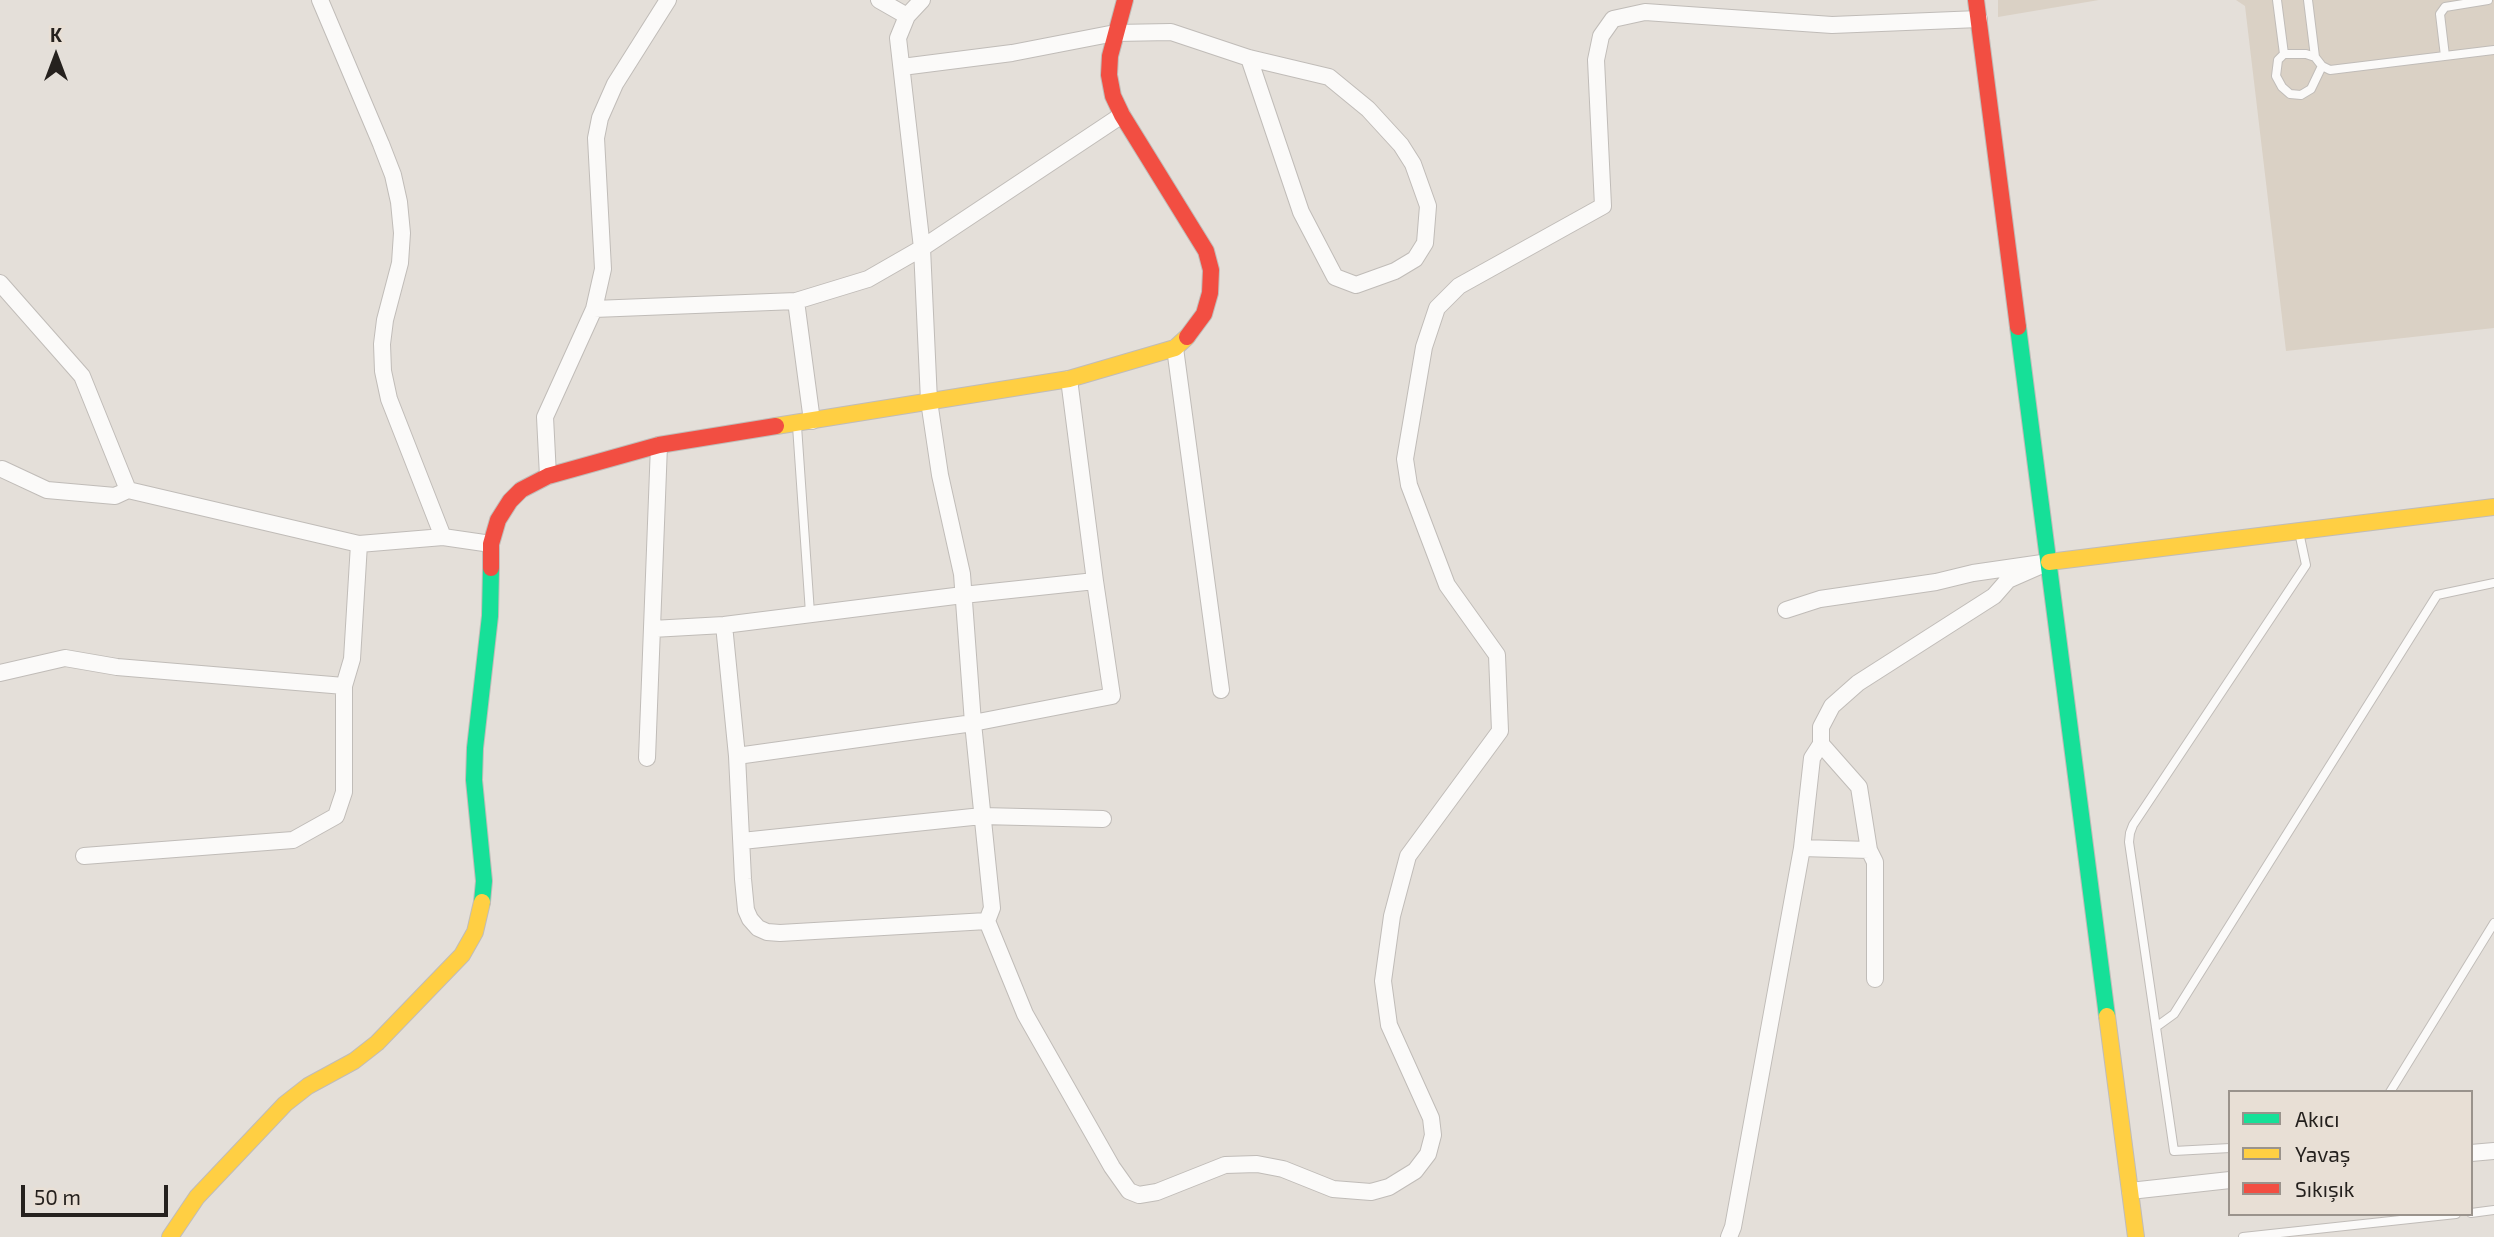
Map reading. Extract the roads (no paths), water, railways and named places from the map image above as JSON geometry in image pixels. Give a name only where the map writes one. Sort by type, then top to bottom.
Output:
[{"type":"street","points":[[320,0],[393,175],[402,233],[400,263],[384,320],[383,371],[390,399],[443,537]]},
{"type":"street","points":[[548,476],[545,417],[594,309],[603,268],[596,138],[600,118],[615,84],[668,0]]},
{"type":"street","points":[[879,0],[907,16]]},
{"type":"street","points":[[922,0],[907,16],[898,38],[922,248],[929,401],[940,475],[962,574],[973,723],[992,908],[986,921],[1025,1014],[1112,1167],[1129,1191],[1139,1195],[1157,1192],[1225,1166],[1257,1164],[1283,1169],[1333,1189],[1371,1192],[1389,1187],[1415,1171],[1428,1154],[1433,1135],[1431,1118],[1389,1024],[1383,981],[1392,916],[1408,856],[1500,731],[1497,655],[1447,585],[1409,485],[1405,458],[1424,347],[1437,309],[1459,286],[1603,206],[1596,60],[1601,36],[1613,19],[1645,12],[1832,25],[1979,19]]},
{"type":"street","points":[[170,1237],[197,1197],[285,1104],[308,1086],[354,1060],[377,1043],[462,955],[475,932],[482,907],[484,881],[474,780],[490,616],[491,544],[498,520],[510,500],[521,490],[548,476],[659,445],[1069,379],[1175,348],[1193,332],[1204,314],[1210,293],[1211,270],[1206,251],[1122,116],[1113,96],[1109,75],[1110,55],[1125,0]]},
{"type":"street","points":[[1976,0],[2136,1237]]},
{"type":"street","points":[[902,67],[1012,53],[1115,33],[1171,32],[1249,58],[1329,77],[1368,109],[1401,145],[1413,164],[1428,206],[1425,243],[1415,259],[1395,271],[1356,285],[1335,277],[1301,212],[1249,58]]},
{"type":"street","points":[[594,309],[796,301],[868,279],[922,248],[1122,116]]},
{"type":"street","points":[[0,283],[82,376],[128,490]]},
{"type":"street","points":[[796,301],[805,422]]},
{"type":"street","points":[[1175,348],[1221,690]]},
{"type":"street","points":[[737,756],[973,723],[1112,696],[1069,379]]},
{"type":"street","points":[[647,758],[659,445]]},
{"type":"street","points":[[2,469],[47,490],[115,496],[128,490],[359,544],[443,537],[491,544]]},
{"type":"street","points":[[1786,610],[1820,600],[1936,582],[1973,573],[2494,506]]},
{"type":"street","points":[[84,856],[293,840],[336,816],[344,792],[344,686],[352,659],[359,544]]},
{"type":"street","points":[[1729,1237],[1802,848],[1812,758],[1821,744],[1821,727],[1832,706],[1858,683],[1994,596],[2008,579],[2049,562]]},
{"type":"street","points":[[652,629],[724,625],[1095,581]]},
{"type":"street","points":[[724,625],[737,756],[746,910],[750,919],[758,928],[780,933],[986,921]]},
{"type":"street","points":[[0,673],[65,658],[117,667],[344,686]]},
{"type":"street","points":[[1821,744],[1858,787],[1869,850],[1875,862],[1875,979]]},
{"type":"street","points":[[742,841],[982,816],[1103,819]]},
{"type":"street","points":[[1802,848],[1869,850]]},
{"type":"street","points":[[2473,1153],[2494,1151]]},
{"type":"street","points":[[2130,1191],[2228,1180]]},
{"type":"lane","points":[[2277,0],[2284,54]]},
{"type":"lane","points":[[2308,0],[2315,57],[2322,66],[2330,70],[2494,50]]},
{"type":"lane","points":[[2445,56],[2440,14],[2445,7],[2488,0]]},
{"type":"lane","points":[[2315,57],[2306,54],[2284,54],[2278,60],[2276,76],[2281,87],[2290,94],[2301,96],[2311,89],[2322,66]]},
{"type":"lane","points":[[805,422],[810,613]]},
{"type":"lane","points":[[2228,1149],[2174,1151],[2129,842],[2130,833],[2306,565],[2299,531]]},
{"type":"lane","points":[[2156,1027],[2174,1014],[2437,595],[2494,583]]},
{"type":"lane","points":[[2391,1090],[2494,923]]},
{"type":"lane","points":[[2473,1213],[2494,1210]]},
{"type":"lane","points":[[2243,1237],[2422,1216]]}]
